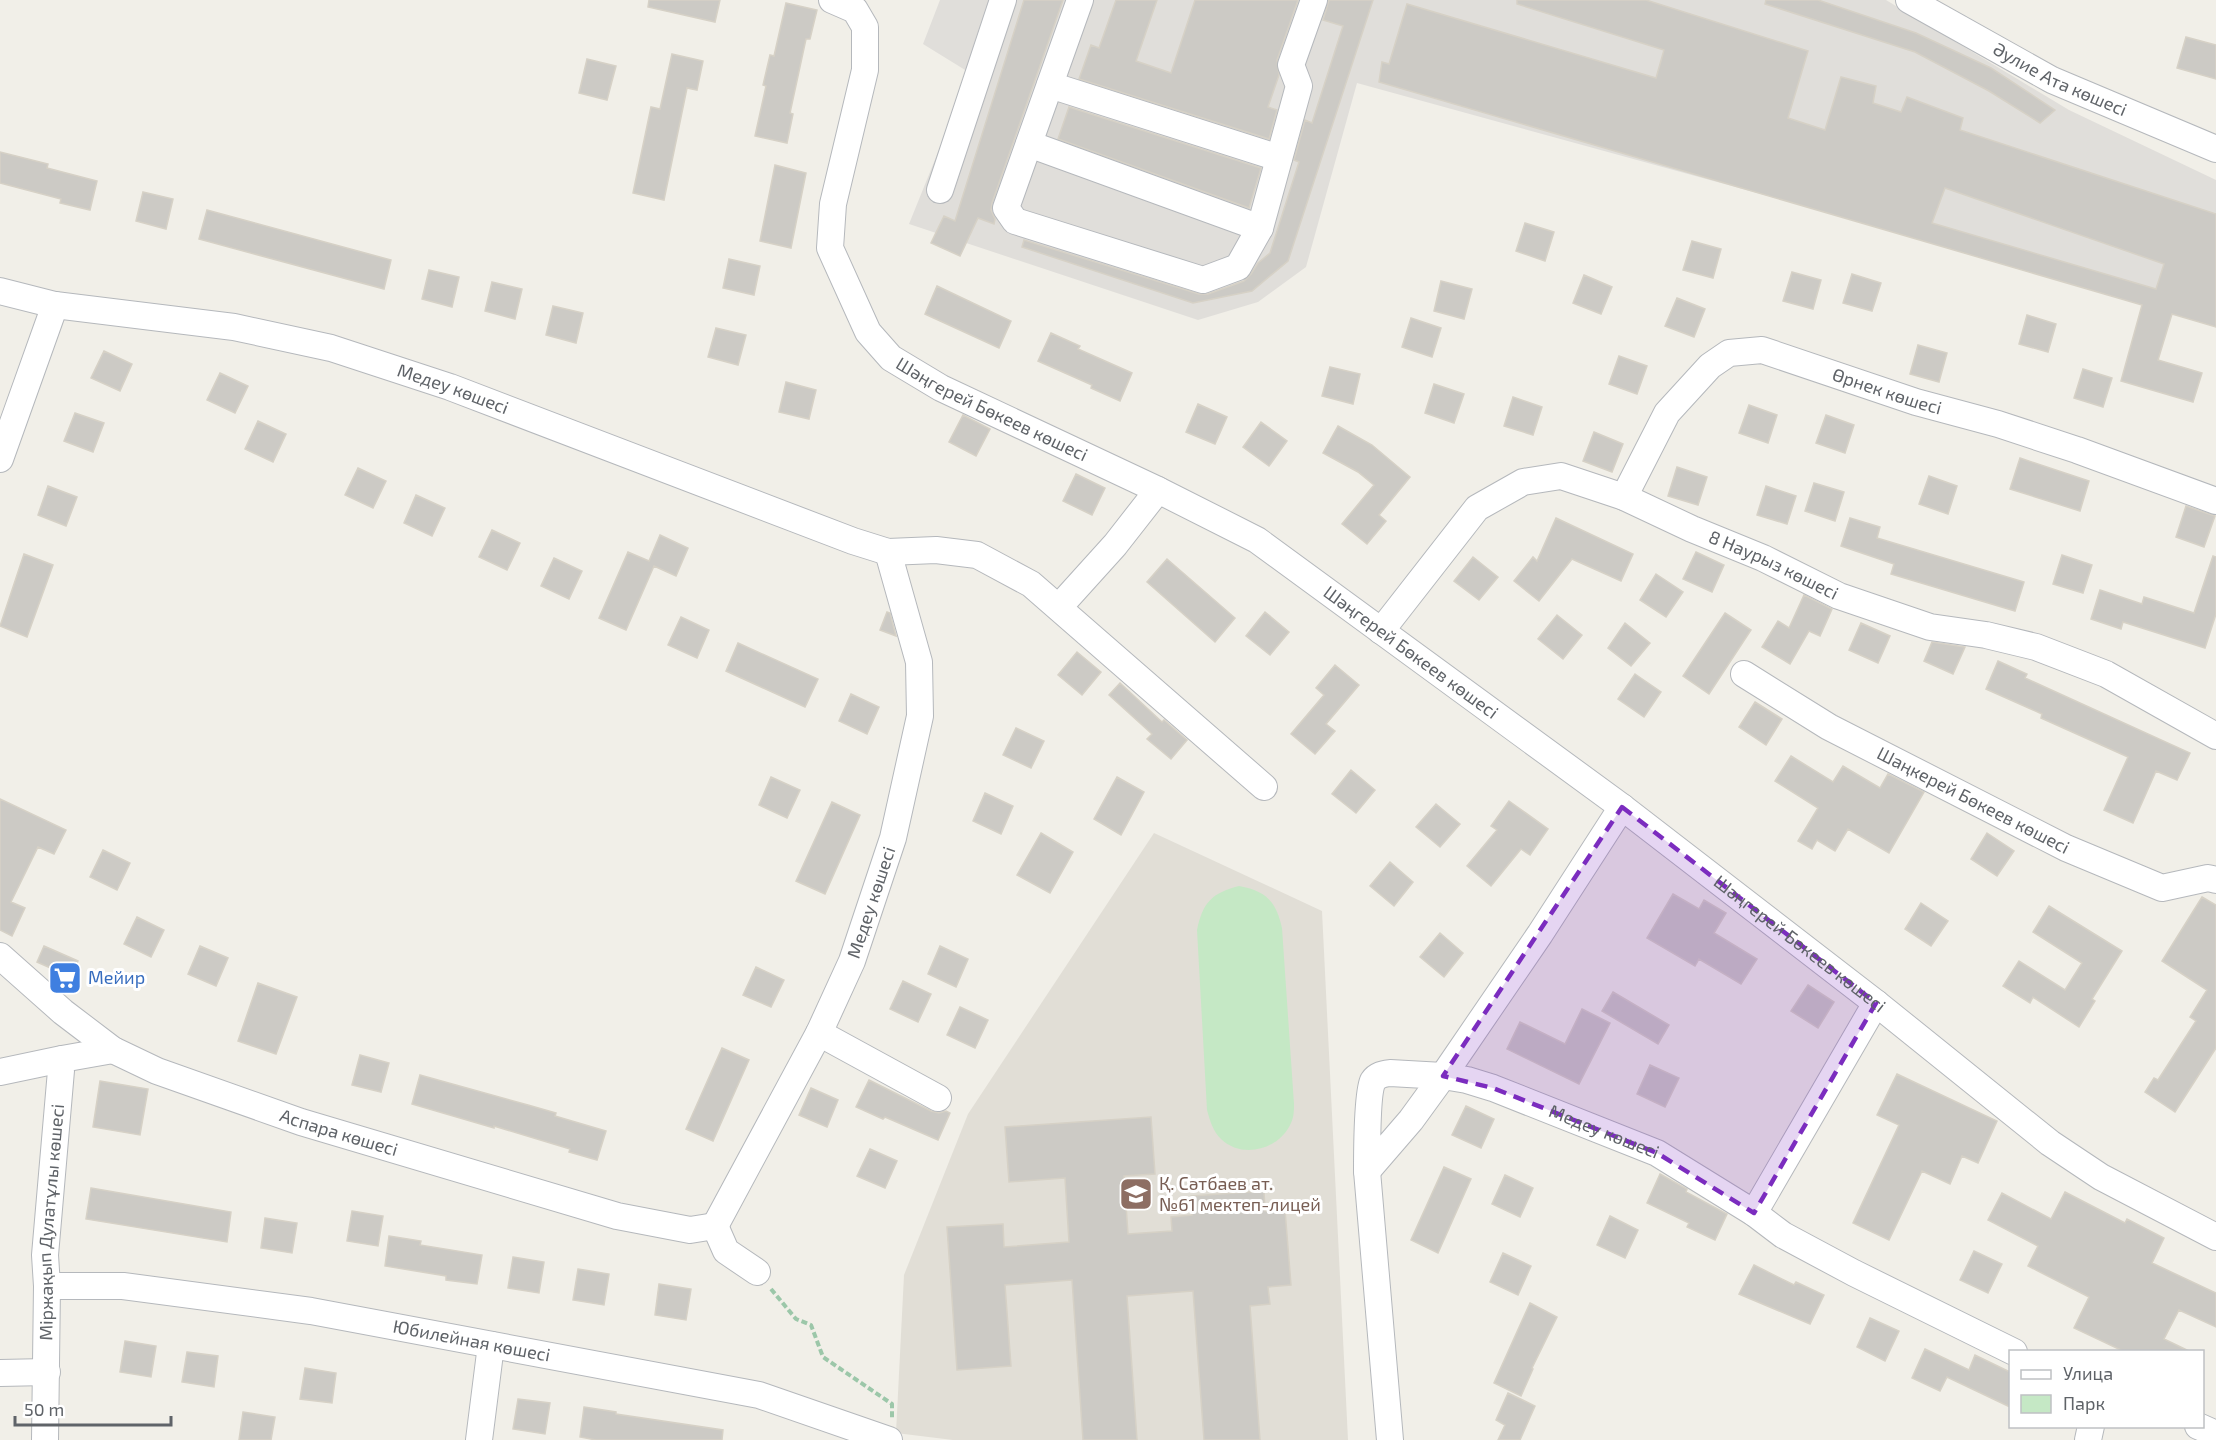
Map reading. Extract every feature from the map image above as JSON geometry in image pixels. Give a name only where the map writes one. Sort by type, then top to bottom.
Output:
[{"type":"street","name":"Шәңгерей Бөкеев көшесі","points":[[832,0],[855,10],[865,27],[865,70],[833,204],[830,248],[868,332],[891,358],[941,388],[1158,490],[1257,540],[1622,807],[1876,1003],[2050,1143],[2101,1177],[2216,1237]]},
{"type":"street","points":[[940,190],[1003,0]]},
{"type":"street","points":[[1080,0],[1006,208],[1015,221],[1203,280],[1239,267],[1260,228],[1299,86],[1291,64],[1314,0]]},
{"type":"street","name":"Әулие Ата көшесі","points":[[1909,0],[2052,80],[2216,149]]},
{"type":"street","points":[[1050,85],[1279,158]]},
{"type":"street","points":[[1029,144],[1260,228]]},
{"type":"street","name":"Медеу көшесі","points":[[0,291],[55,304],[234,327],[331,348],[450,387],[842,537],[888,552],[936,550],[977,555],[1031,584],[1264,787]]},
{"type":"street","points":[[0,459],[55,304]]},
{"type":"street","name":"Өрнек көшесі","points":[[1624,497],[1667,413],[1710,366],[1729,353],[1762,350],[1917,402],[1998,424],[2066,446],[2216,501]]},
{"type":"street","name":"8 Наурыз көшесі","points":[[1381,631],[1477,508],[1523,482],[1562,476],[1624,497],[1762,558],[1839,596],[1930,627],[1986,635],[2036,647],[2106,674],[2216,736]]},
{"type":"street","points":[[1059,607],[1115,545],[1158,490]]},
{"type":"street","name":"Медеу көшесі","points":[[715,1226],[819,1034],[852,961],[893,838],[920,716],[919,662],[888,552]]},
{"type":"street","name":"Шаңкерей Бөкеев көшесі","points":[[1744,674],[1829,727],[2066,848],[2162,888],[2208,878],[2216,880]]},
{"type":"street","points":[[1390,1440],[1367,1171],[1411,1120],[1443,1076],[1540,934],[1622,807]]},
{"type":"street","name":"Аспара көшесі","points":[[0,956],[63,1012],[113,1050],[157,1071],[301,1122],[605,1213],[690,1230],[715,1226]]},
{"type":"street","points":[[1754,1213],[1876,1003]]},
{"type":"street","points":[[819,1034],[938,1098]]},
{"type":"street","points":[[0,1072],[113,1050]]},
{"type":"street","name":"Міржақып Дулатұлы көшесі","points":[[45,1440],[47,1286],[45,1255],[62,1059]]},
{"type":"street","name":"Медеу көшесі","points":[[1367,1171],[1367,1129],[1372,1082],[1379,1075],[1390,1073],[1443,1076],[1467,1080],[1493,1088],[1657,1153],[1754,1213],[1783,1235],[1854,1273],[2010,1350]]},
{"type":"street","points":[[715,1226],[726,1251],[757,1272]]},
{"type":"street","name":"Юбилейная көшесі","points":[[47,1286],[123,1287],[287,1308],[759,1395],[890,1431]]},
{"type":"street","points":[[480,1440],[491,1345]]},
{"type":"street","points":[[0,1373],[47,1372]]},
{"type":"path","points":[[757,1272],[796,1319],[812,1325],[823,1357],[892,1404],[890,1431]]},
{"type":"highlighted area","points":[[1622,807],[1876,1003],[1754,1213],[1657,1153],[1493,1088],[1443,1076]]},
{"type":"shaded area","points":[[940,0],[1886,0],[2069,110],[2216,180],[2216,319],[1357,83],[1306,267],[1258,302],[1198,320],[909,224],[970,73],[923,44]]},
{"type":"shaded area","name":"Қ. Сәтбаев ат. №61 мектеп-лицей","points":[[1154,833],[1322,911],[1348,1440],[953,1440],[896,1433],[904,1275],[968,1114]]},
{"type":"green space","points":[[1239,886],[1263,894],[1273,904],[1280,919],[1294,1104],[1293,1118],[1286,1132],[1270,1145],[1250,1150],[1240,1149],[1221,1139],[1214,1129],[1207,1110],[1197,930],[1202,912],[1210,900],[1222,892]]},
{"type":"building","points":[[649,0],[720,0],[715,22],[648,7]]},
{"type":"building","points":[[1024,0],[1063,0],[992,203],[994,224],[978,218],[960,256],[931,243],[944,216],[955,221]]},
{"type":"building","points":[[1116,0],[1157,0],[1136,61],[1171,73],[1195,0],[1298,0],[1277,60],[1279,75],[1268,107],[1277,110],[1269,139],[1079,79],[1091,45],[1099,48]]},
{"type":"building","points":[[1329,0],[1373,0],[1288,261],[1252,291],[1193,303],[1022,247],[1024,240],[1199,294],[1208,294],[1244,281],[1258,263],[1270,253],[1299,162],[1294,160],[1305,120],[1312,123],[1343,26],[1323,20]]},
{"type":"building","points":[[1517,0],[1646,0],[1808,51],[1788,118],[1825,130],[1841,77],[1876,86],[1873,103],[1901,112],[1907,97],[1963,118],[1960,130],[2216,214],[2216,327],[2172,314],[2158,360],[2202,373],[2193,402],[2121,381],[2142,305],[1379,82],[1382,62],[1389,64],[1407,4],[1656,78],[1664,50],[1517,4]],"holes":[[[1945,188],[2164,264],[2156,289],[1932,223]]]},
{"type":"building","points":[[1766,0],[1818,0],[1916,33],[1991,68],[2055,110],[2040,123],[1989,91],[1915,52],[1765,4]]},
{"type":"building","points":[[786,3],[817,10],[810,39],[806,39],[790,113],[793,114],[787,143],[755,136],[766,86],[763,85],[770,55],[774,56]]},
{"type":"building","points":[[2186,37],[2216,45],[2216,79],[2177,68]]},
{"type":"building","points":[[672,54],[703,61],[697,90],[687,88],[664,200],[633,193],[651,107],[660,109]]},
{"type":"building","points":[[587,59],[616,66],[607,100],[579,93]]},
{"type":"building","points":[[1069,107],[1261,168],[1249,208],[1058,139]]},
{"type":"building","points":[[0,152],[48,164],[47,168],[97,181],[90,210],[60,203],[61,199],[0,183]]},
{"type":"building","points":[[775,165],[806,173],[791,248],[760,241]]},
{"type":"building","points":[[143,192],[173,199],[166,229],[136,221]]},
{"type":"building","points":[[207,210],[391,260],[384,289],[199,239]]},
{"type":"building","points":[[1525,223],[1554,232],[1545,261],[1516,251]]},
{"type":"building","points":[[1692,241],[1721,249],[1713,278],[1683,270]]},
{"type":"building","points":[[729,259],[760,266],[754,295],[723,288]]},
{"type":"building","points":[[429,270],[459,277],[452,307],[422,299]]},
{"type":"building","points":[[1792,272],[1821,280],[1813,309],[1783,301]]},
{"type":"building","points":[[1852,274],[1881,283],[1872,311],[1843,303]]},
{"type":"building","points":[[1584,275],[1612,287],[1601,314],[1573,303]]},
{"type":"building","points":[[1441,281],[1472,289],[1464,319],[1434,311]]},
{"type":"building","points":[[492,282],[522,289],[515,319],[485,311]]},
{"type":"building","points":[[937,286],[1011,321],[999,348],[925,314]]},
{"type":"building","points":[[1677,298],[1705,309],[1694,337],[1665,326]]},
{"type":"building","points":[[553,306],[583,313],[576,343],[546,335]]},
{"type":"building","points":[[2027,315],[2056,324],[2048,352],[2019,344]]},
{"type":"building","points":[[1411,318],[1441,328],[1432,357],[1402,347]]},
{"type":"building","points":[[716,328],[746,335],[738,365],[708,357]]},
{"type":"building","points":[[1051,333],[1080,346],[1078,349],[1132,373],[1120,401],[1091,388],[1092,385],[1038,361]]},
{"type":"building","points":[[1918,345],[1947,353],[1939,382],[1910,374]]},
{"type":"building","points":[[104,351],[132,364],[120,391],[91,378]]},
{"type":"building","points":[[1619,356],[1647,366],[1637,394],[1609,384]]},
{"type":"building","points":[[1330,367],[1360,374],[1353,404],[1322,396]]},
{"type":"building","points":[[2083,369],[2112,378],[2103,407],[2074,398]]},
{"type":"building","points":[[220,373],[248,386],[235,413],[207,400]]},
{"type":"building","points":[[786,382],[816,390],[809,419],[779,412]]},
{"type":"building","points":[[1434,384],[1464,394],[1454,423],[1425,413]]},
{"type":"building","points":[[1513,397],[1542,407],[1533,435],[1504,426]]},
{"type":"building","points":[[1198,404],[1227,417],[1215,444],[1186,432]]},
{"type":"building","points":[[1749,405],[1777,415],[1768,443],[1739,433]]},
{"type":"building","points":[[75,413],[104,423],[93,452],[64,441]]},
{"type":"building","points":[[963,415],[990,429],[976,456],[949,442]]},
{"type":"building","points":[[1826,415],[1854,425],[1845,453],[1816,443]]},
{"type":"building","points":[[258,421],[286,434],[273,462],[245,449]]},
{"type":"building","points":[[1261,422],[1287,441],[1269,466],[1243,447]]},
{"type":"building","points":[[1338,426],[1372,445],[1410,477],[1379,515],[1386,521],[1367,544],[1342,524],[1374,485],[1358,472],[1323,453]]},
{"type":"building","points":[[1594,432],[1623,444],[1612,472],[1583,461]]},
{"type":"building","points":[[2020,458],[2089,481],[2080,511],[2010,489]]},
{"type":"building","points":[[1677,467],[1707,477],[1698,505],[1668,496]]},
{"type":"building","points":[[358,468],[386,481],[373,508],[345,495]]},
{"type":"building","points":[[1076,474],[1105,488],[1092,515],[1063,501]]},
{"type":"building","points":[[1929,476],[1957,486],[1948,514],[1919,504]]},
{"type":"building","points":[[1814,483],[1844,492],[1835,521],[1805,511]]},
{"type":"building","points":[[48,486],[77,497],[66,526],[38,515]]},
{"type":"building","points":[[1766,486],[1796,496],[1787,524],[1757,515]]},
{"type":"building","points":[[416,495],[445,508],[432,536],[404,523]]},
{"type":"building","points":[[2186,506],[2215,516],[2204,547],[2176,537]]},
{"type":"building","points":[[1556,518],[1633,554],[1621,581],[1572,559],[1539,601],[1514,581],[1533,557],[1537,561]]},
{"type":"building","points":[[1850,518],[1880,527],[1877,538],[2024,582],[2015,611],[1891,574],[1894,564],[1841,546]]},
{"type":"building","points":[[492,530],[520,543],[507,570],[479,557]]},
{"type":"building","points":[[660,535],[688,548],[676,576],[654,566],[626,630],[599,618],[628,552],[649,561]]},
{"type":"building","points":[[1696,552],[1724,565],[1712,592],[1683,579]]},
{"type":"building","points":[[24,554],[53,565],[27,637],[0,626]]},
{"type":"building","points":[[2062,555],[2092,565],[2083,593],[2053,584]]},
{"type":"building","points":[[2213,556],[2216,557],[2216,614],[2205,648],[2123,622],[2121,629],[2091,619],[2100,590],[2142,604],[2144,597],[2194,613]]},
{"type":"building","points":[[1473,557],[1498,577],[1479,600],[1454,581]]},
{"type":"building","points":[[554,558],[582,571],[569,599],[541,586]]},
{"type":"building","points":[[1167,559],[1235,618],[1215,642],[1147,582]]},
{"type":"building","points":[[1656,574],[1683,592],[1666,617],[1640,600]]},
{"type":"building","points":[[1804,595],[1832,609],[1820,636],[1809,631],[1790,664],[1762,647],[1778,621],[1789,628]]},
{"type":"building","points":[[887,612],[890,613],[896,636],[880,630]]},
{"type":"building","points":[[1265,612],[1289,632],[1270,655],[1246,636]]},
{"type":"building","points":[[1725,613],[1751,630],[1709,694],[1683,676]]},
{"type":"building","points":[[1557,615],[1582,635],[1563,659],[1538,639]]},
{"type":"building","points":[[681,617],[709,630],[697,658],[668,645]]},
{"type":"building","points":[[1625,623],[1650,643],[1631,666],[1608,648]]},
{"type":"building","points":[[1861,623],[1890,636],[1878,663],[1849,650]]},
{"type":"building","points":[[1932,642],[1965,647],[1953,674],[1924,661]]},
{"type":"building","points":[[738,643],[818,679],[805,707],[726,671]]},
{"type":"building","points":[[1077,652],[1101,672],[1082,695],[1058,675]]},
{"type":"building","points":[[1998,661],[2027,674],[2025,678],[2190,753],[2177,780],[2156,771],[2133,823],[2104,810],[2128,757],[2041,718],[2042,714],[1986,689]]},
{"type":"building","points":[[1335,665],[1359,685],[1326,724],[1335,731],[1315,754],[1291,734],[1324,695],[1316,688]]},
{"type":"building","points":[[1635,674],[1661,692],[1644,717],[1618,699]]},
{"type":"building","points":[[1120,683],[1162,722],[1164,720],[1187,740],[1171,759],[1147,739],[1152,734],[1109,695]]},
{"type":"building","points":[[851,694],[879,707],[867,734],[839,721]]},
{"type":"building","points":[[1755,702],[1782,719],[1766,745],[1739,727]]},
{"type":"building","points":[[1016,728],[1044,741],[1031,768],[1003,755]]},
{"type":"building","points":[[1791,756],[1833,782],[1843,766],[1880,788],[1888,774],[1924,792],[1889,853],[1848,829],[1835,851],[1817,840],[1812,849],[1798,841],[1818,808],[1775,781]]},
{"type":"building","points":[[1351,770],[1375,790],[1356,813],[1332,794]]},
{"type":"building","points":[[771,777],[800,790],[787,818],[759,805]]},
{"type":"building","points":[[1117,777],[1144,792],[1121,835],[1094,819]]},
{"type":"building","points":[[985,793],[1013,806],[1001,834],[973,821]]},
{"type":"building","points":[[0,799],[66,830],[54,854],[38,847],[11,902],[25,908],[12,936],[0,930]]},
{"type":"building","points":[[1509,801],[1548,829],[1530,855],[1521,849],[1491,886],[1467,866],[1497,830],[1491,826]]},
{"type":"building","points":[[832,802],[860,815],[825,894],[796,881]]},
{"type":"building","points":[[1436,804],[1460,824],[1440,847],[1416,827]]},
{"type":"building","points":[[1041,833],[1073,852],[1050,893],[1017,875]]},
{"type":"building","points":[[1987,833],[2014,851],[1997,876],[1971,859]]},
{"type":"building","points":[[103,850],[130,863],[117,890],[90,877]]},
{"type":"building","points":[[1390,862],[1413,882],[1394,906],[1370,886]]},
{"type":"building","points":[[1673,894],[1699,909],[1704,900],[1726,913],[1714,933],[1757,959],[1741,984],[1699,959],[1695,966],[1647,938]]},
{"type":"building","points":[[2202,897],[2216,905],[2216,1048],[2175,1112],[2145,1092],[2154,1078],[2158,1080],[2196,1021],[2190,1017],[2207,990],[2162,961]]},
{"type":"building","points":[[1921,903],[1948,921],[1931,946],[1905,929]]},
{"type":"building","points":[[2049,906],[2122,951],[2092,999],[2095,1001],[2079,1027],[2033,997],[2030,1003],[2003,986],[2019,961],[2065,990],[2082,963],[2033,932]]},
{"type":"building","points":[[137,917],[164,930],[151,957],[124,944]]},
{"type":"building","points":[[1440,933],[1463,953],[1444,977],[1420,957]]},
{"type":"building","points":[[44,946],[78,961],[71,977],[37,962]]},
{"type":"building","points":[[200,946],[228,958],[216,986],[188,974]]},
{"type":"building","points":[[940,946],[968,959],[956,987],[928,974]]},
{"type":"building","points":[[756,967],[784,980],[771,1007],[743,995]]},
{"type":"building","points":[[903,981],[931,994],[918,1022],[890,1009]]},
{"type":"building","points":[[258,983],[297,997],[276,1054],[238,1041]]},
{"type":"building","points":[[1808,985],[1834,1002],[1818,1028],[1791,1011]]},
{"type":"building","points":[[1613,992],[1669,1025],[1658,1044],[1602,1011]]},
{"type":"building","points":[[960,1007],[988,1020],[975,1048],[947,1035]]},
{"type":"building","points":[[1582,1009],[1610,1023],[1579,1084],[1507,1049],[1520,1022],[1565,1044]]},
{"type":"building","points":[[722,1048],[749,1060],[713,1141],[686,1129]]},
{"type":"building","points":[[360,1055],[389,1063],[381,1092],[352,1085]]},
{"type":"building","points":[[1650,1065],[1679,1078],[1665,1107],[1637,1094]]},
{"type":"building","points":[[1897,1074],[1997,1121],[1978,1163],[1962,1156],[1950,1184],[1922,1171],[1889,1240],[1853,1223],[1899,1125],[1877,1115]]},
{"type":"building","points":[[420,1075],[556,1113],[555,1116],[606,1131],[597,1160],[569,1152],[570,1149],[412,1104]]},
{"type":"building","points":[[869,1080],[931,1111],[950,1113],[938,1140],[856,1107]]},
{"type":"building","points":[[100,1081],[148,1089],[140,1135],[93,1127]]},
{"type":"building","points":[[811,1088],[838,1100],[827,1127],[799,1115]]},
{"type":"building","points":[[1466,1106],[1494,1119],[1481,1148],[1452,1135]]},
{"type":"building","points":[[1151,1117],[1155,1174],[1124,1176],[1128,1234],[1172,1231],[1171,1217],[1192,1215],[1191,1196],[1264,1191],[1265,1211],[1285,1210],[1291,1285],[1268,1287],[1270,1304],[1250,1306],[1260,1440],[1204,1440],[1193,1291],[1127,1296],[1137,1440],[1083,1440],[1072,1280],[1005,1285],[1011,1366],[957,1370],[947,1227],[1003,1224],[1004,1247],[1069,1242],[1065,1178],[1009,1182],[1005,1127]]},
{"type":"building","points":[[870,1149],[897,1161],[885,1188],[857,1176]]},
{"type":"building","points":[[1444,1167],[1471,1179],[1438,1253],[1411,1240]]},
{"type":"building","points":[[1660,1174],[1687,1189],[1686,1192],[1727,1214],[1715,1240],[1687,1227],[1689,1223],[1647,1203]]},
{"type":"building","points":[[1505,1175],[1533,1188],[1520,1217],[1492,1204]]},
{"type":"building","points":[[91,1188],[231,1212],[227,1242],[86,1219]]},
{"type":"building","points":[[2065,1192],[2125,1223],[2127,1219],[2164,1238],[2152,1263],[2216,1293],[2216,1327],[2179,1310],[2164,1339],[2187,1350],[2121,1350],[2074,1328],[2089,1297],[2028,1266],[2038,1246],[1988,1220],[2002,1193],[2051,1219]]},
{"type":"building","points":[[352,1211],[383,1216],[378,1246],[347,1241]]},
{"type":"building","points":[[1610,1216],[1638,1230],[1625,1258],[1597,1245]]},
{"type":"building","points":[[265,1218],[297,1223],[292,1253],[261,1248]]},
{"type":"building","points":[[389,1236],[421,1241],[420,1245],[482,1255],[477,1284],[446,1280],[446,1276],[385,1266]]},
{"type":"building","points":[[1974,1251],[2002,1264],[1988,1293],[1960,1280]]},
{"type":"building","points":[[1503,1253],[1531,1266],[1518,1295],[1490,1282]]},
{"type":"building","points":[[513,1257],[544,1262],[539,1293],[508,1288]]},
{"type":"building","points":[[1754,1265],[1794,1285],[1796,1282],[1824,1295],[1810,1324],[1739,1294]]},
{"type":"building","points":[[578,1269],[609,1274],[604,1305],[573,1300]]},
{"type":"building","points":[[659,1284],[691,1289],[686,1320],[655,1315]]},
{"type":"building","points":[[1530,1303],[1557,1317],[1521,1396],[1494,1383]]},
{"type":"building","points":[[1870,1318],[1899,1331],[1885,1361],[1857,1347]]},
{"type":"building","points":[[125,1341],[156,1346],[151,1377],[120,1372]]},
{"type":"building","points":[[1925,1349],[1969,1370],[1975,1355],[2009,1372],[2009,1407],[1947,1377],[1940,1391],[1912,1378]]},
{"type":"building","points":[[187,1352],[218,1356],[214,1387],[182,1382]]},
{"type":"building","points":[[305,1368],[336,1373],[332,1403],[300,1399]]},
{"type":"building","points":[[1508,1393],[1535,1406],[1520,1440],[1498,1440],[1505,1425],[1496,1420]]},
{"type":"building","points":[[518,1399],[550,1403],[545,1434],[513,1429]]},
{"type":"building","points":[[584,1407],[723,1430],[722,1440],[596,1440],[580,1437]]},
{"type":"building","points":[[243,1412],[275,1417],[271,1440],[239,1440]]},
{"type":"place","name":"Мейир","points":[[65,978]]},
{"type":"place","name":"Қ. Сәтбаев ат. №61 мектеп-лицей","points":[[1136,1194]]}]
